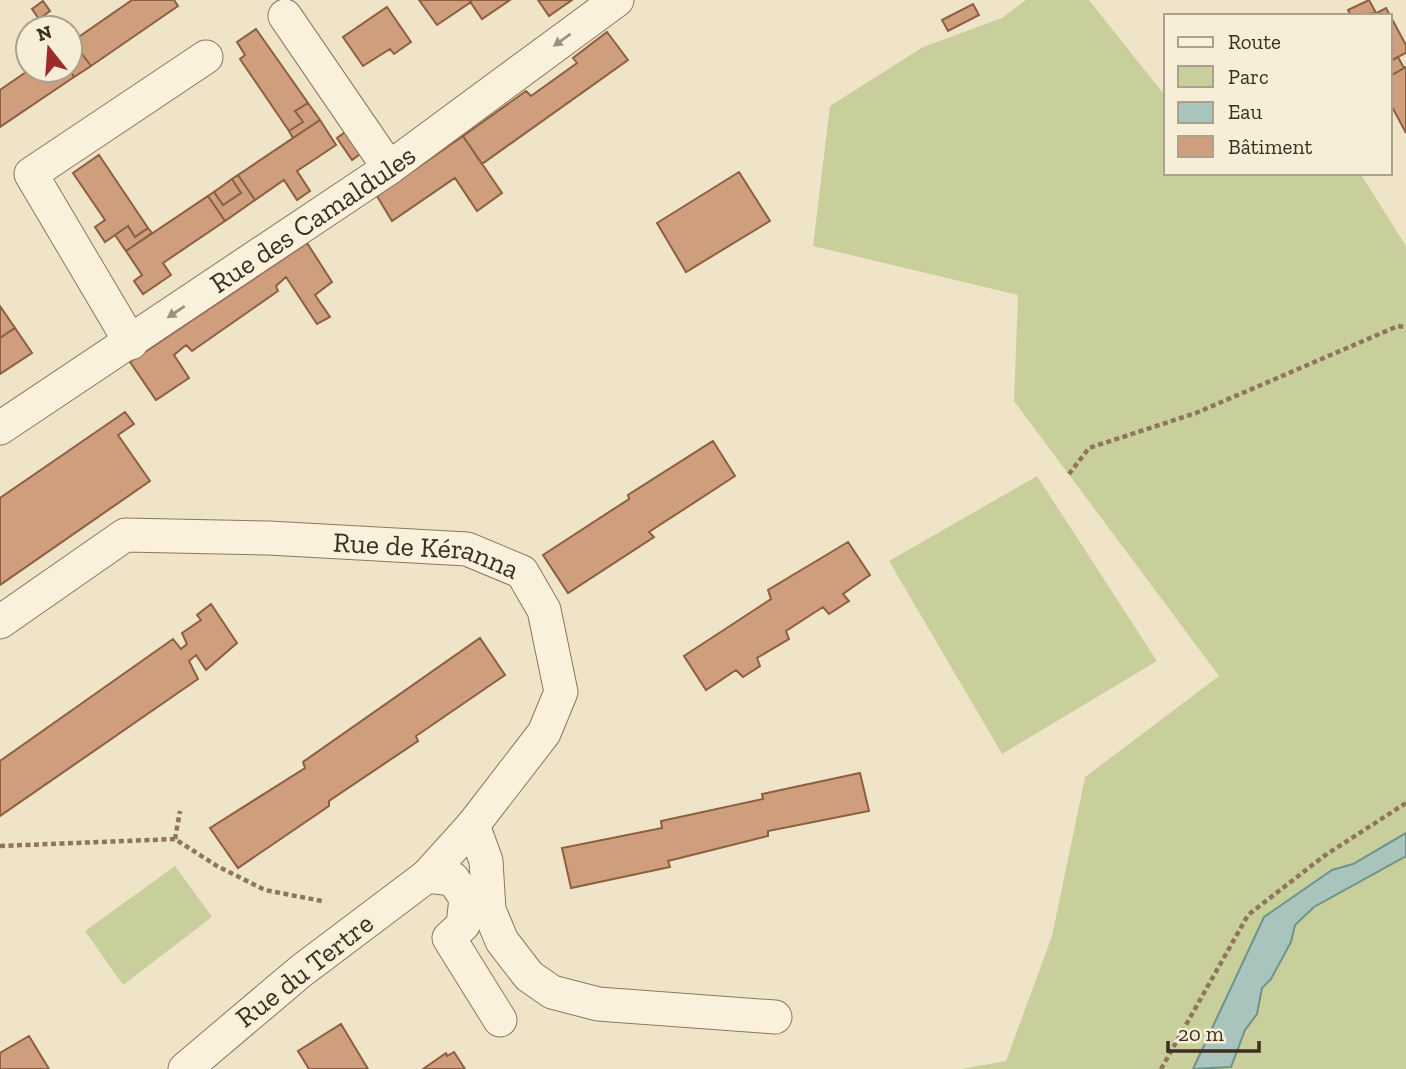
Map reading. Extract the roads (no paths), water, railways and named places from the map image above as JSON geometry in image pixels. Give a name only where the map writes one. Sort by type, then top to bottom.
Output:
[{"type":"street","name":"Rue des Camaldules","points":[[0,428],[131,343],[389,168],[617,0]]},
{"type":"street","points":[[285,16],[389,168]]},
{"type":"street","points":[[131,343],[30,174],[206,57]]},
{"type":"street","name":"Rue de Kéranna","points":[[0,622],[125,535],[269,538],[467,549],[494,558],[522,572],[544,610],[561,692],[544,733],[473,825],[427,876]]},
{"type":"street","points":[[473,825],[485,861],[489,909],[502,941],[529,976],[552,992],[598,1004],[775,1017]]},
{"type":"street","points":[[427,876],[453,879],[466,898],[463,925],[449,938],[500,1020]]},
{"type":"street","name":"Rue du Tertre","points":[[185,1069],[300,971],[427,876]]},
{"type":"water","points":[[1406,833],[1406,856],[1314,907],[1295,925],[1291,942],[1271,979],[1262,988],[1257,1014],[1245,1030],[1231,1067],[1193,1069],[1264,917],[1332,870],[1353,864]]}]
